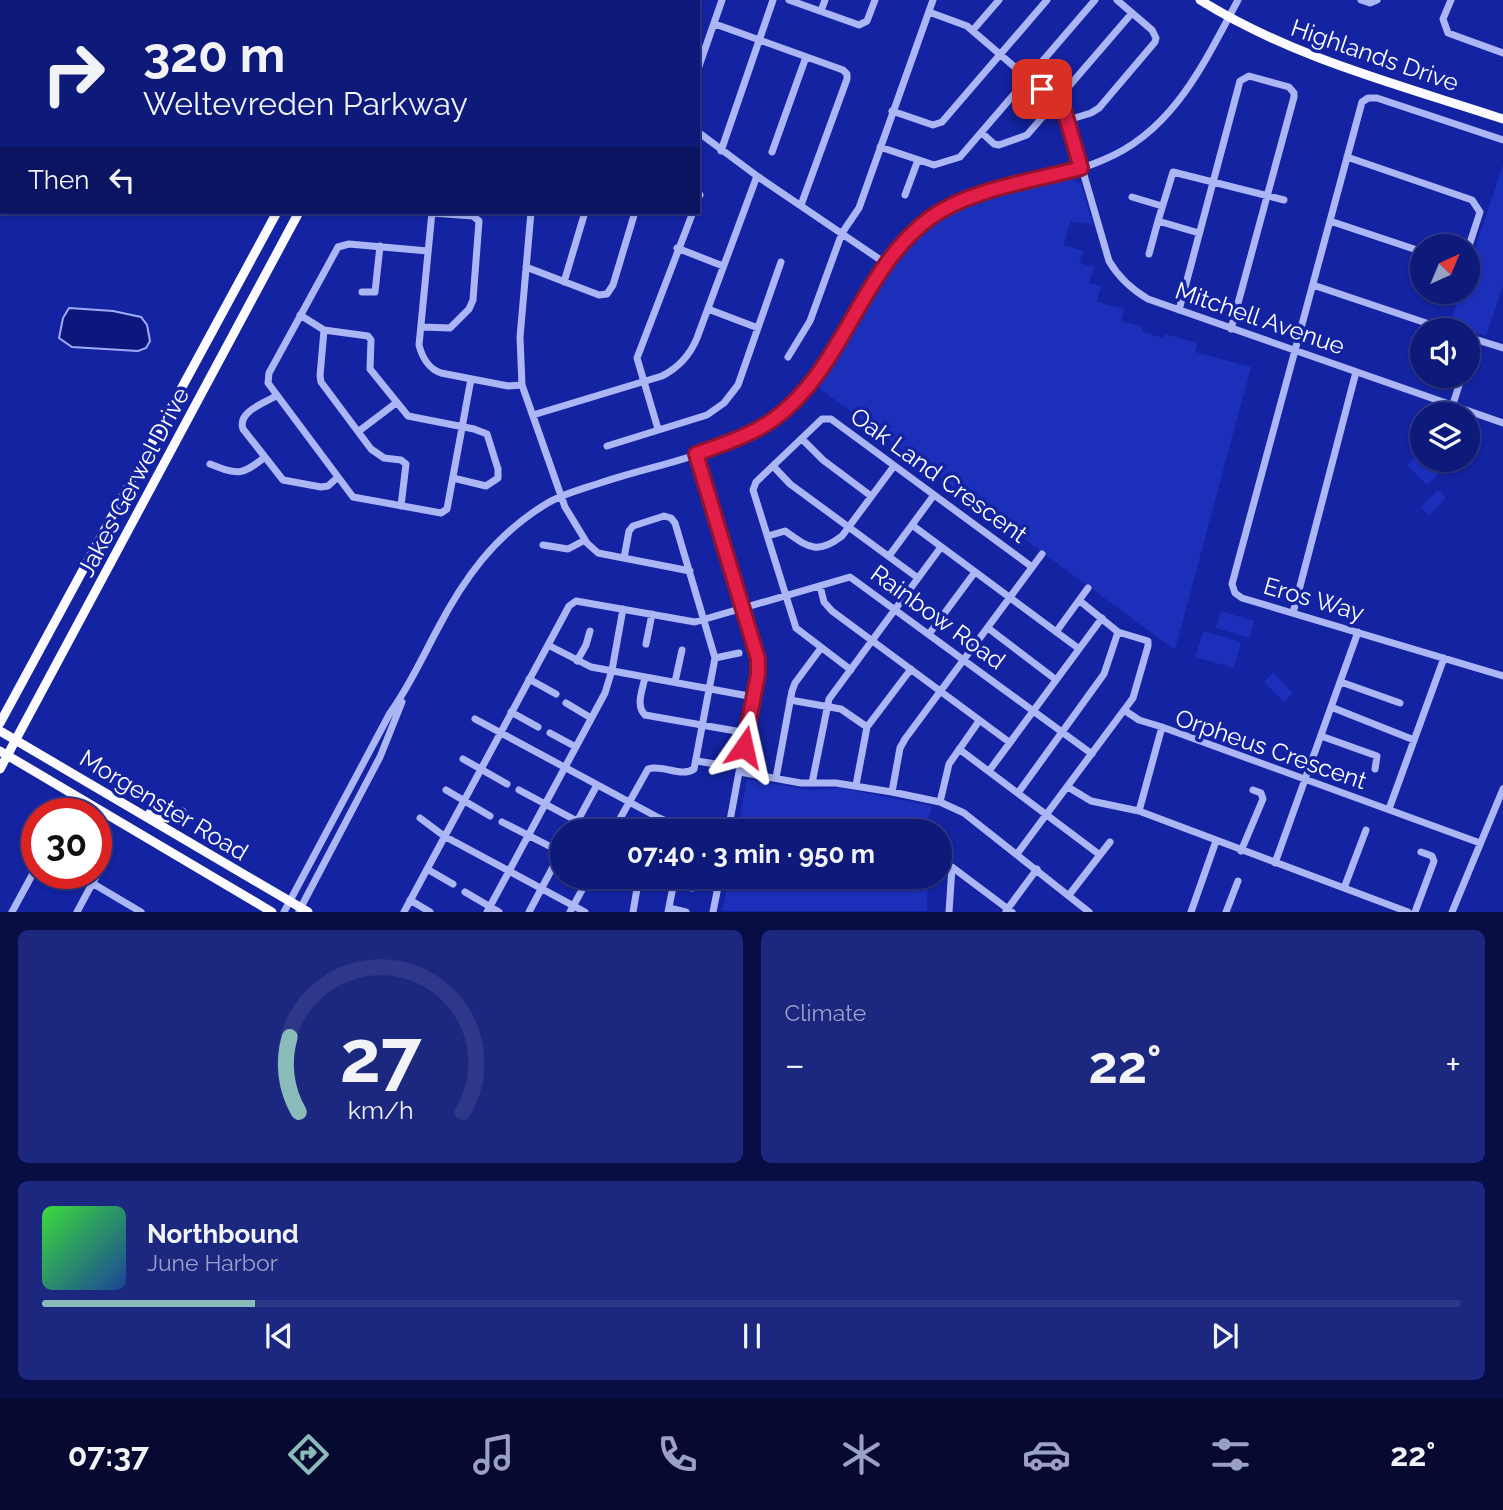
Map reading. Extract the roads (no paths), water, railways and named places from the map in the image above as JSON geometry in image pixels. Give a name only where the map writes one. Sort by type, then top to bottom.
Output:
[{"type":"main road","name":"Highlands Drive","points":[[1200,0],[1228,18],[1308,54],[1503,119]]},
{"type":"main road","name":"Jakes Gerwel Drive","points":[[0,723],[276,214]]},
{"type":"main road","name":"Jakes Gerwel Drive","points":[[0,769],[4,753],[16,740],[298,214]]},
{"type":"main road","name":"Morgenster Road","points":[[0,731],[303,910]]},
{"type":"main road","name":"Morgenster Road","points":[[4,753],[272,912]]},
{"type":"main road","points":[[138,811],[167,818],[182,812]]},
{"type":"street","points":[[700,64],[722,0]]},
{"type":"street","points":[[721,151],[773,0]]},
{"type":"street","points":[[789,0],[862,25],[867,21],[875,0]]},
{"type":"street","points":[[821,12],[825,0]]},
{"type":"street","points":[[788,357],[810,321],[842,233],[856,214],[933,0]]},
{"type":"street","points":[[973,30],[999,0]]},
{"type":"street","points":[[892,111],[920,122],[940,124],[1047,0]]},
{"type":"street","points":[[880,147],[934,165],[956,159],[982,133],[1095,0]]},
{"type":"street","points":[[1068,120],[1099,108],[1155,42],[1155,33],[1117,0]]},
{"type":"street","points":[[284,912],[452,601],[478,562],[514,526],[561,496],[696,454],[750,433],[774,418],[819,371],[885,263],[918,228],[953,204],[1103,161],[1124,149],[1162,121],[1194,80],[1238,0]]},
{"type":"street","points":[[1361,0],[1370,3],[1377,0]]},
{"type":"street","points":[[1451,0],[1443,19],[1448,33],[1503,53]]},
{"type":"street","name":"Mitchell Avenue","points":[[929,12],[960,22],[973,30],[1056,101],[1068,120],[1104,244],[1115,272],[1127,285],[1148,299],[1447,402]]},
{"type":"street","points":[[982,133],[996,145],[1021,139],[1132,13]]},
{"type":"street","points":[[715,24],[843,70],[848,77],[801,205]]},
{"type":"street","points":[[772,152],[806,57]]},
{"type":"street","points":[[1179,310],[1240,81],[1249,76],[1289,88],[1294,93],[1231,329]]},
{"type":"street","name":"Eros Way","points":[[1503,140],[1372,97],[1364,100],[1232,584],[1233,590],[1239,596],[1503,676]]},
{"type":"street","points":[[700,134],[721,151],[885,263]]},
{"type":"street","points":[[1348,157],[1472,200],[1480,212],[1473,234]]},
{"type":"street","points":[[905,195],[918,160]]},
{"type":"street","points":[[1149,254],[1173,172],[1284,200]]},
{"type":"street","points":[[533,415],[667,374],[688,355],[697,338],[757,176]]},
{"type":"street","points":[[1132,197],[1162,206]]},
{"type":"street","points":[[432,214],[420,348],[433,369],[441,373],[508,386],[522,385]]},
{"type":"street","points":[[422,327],[450,328],[469,309],[473,300],[479,220],[473,216],[446,214]]},
{"type":"street","points":[[531,214],[520,337],[522,385],[565,507],[585,540],[598,553],[690,571]]},
{"type":"street","points":[[564,282],[584,214]]},
{"type":"street","points":[[526,267],[598,295],[609,293],[634,214]]},
{"type":"street","points":[[658,429],[637,358],[692,214]]},
{"type":"street","points":[[1157,221],[1199,233]]},
{"type":"street","points":[[1330,221],[1410,248]]},
{"type":"street","points":[[428,251],[345,244],[338,247],[267,378],[268,383],[355,498],[438,513],[447,509],[471,379]]},
{"type":"street","points":[[362,292],[375,292],[380,246]]},
{"type":"street","points":[[677,248],[723,266]]},
{"type":"street","points":[[607,446],[707,415],[732,396],[781,262]]},
{"type":"street","points":[[1313,285],[1411,318]]},
{"type":"street","points":[[708,309],[758,328]]},
{"type":"street","points":[[300,315],[324,330],[369,336],[369,367],[396,403],[412,418],[462,427],[483,432],[488,436],[499,476],[491,485],[486,486],[453,478]]},
{"type":"street","points":[[324,330],[320,379],[376,454],[401,460],[406,464],[401,506]]},
{"type":"street","points":[[1480,341],[1503,348]]},
{"type":"street","points":[[1293,613],[1356,372]]},
{"type":"street","points":[[276,396],[246,414],[241,419],[243,429],[288,482],[321,487],[338,477]]},
{"type":"street","points":[[359,431],[396,403]]},
{"type":"street","name":"Mitchell Avenue","points":[[1480,414],[1503,422]]},
{"type":"street","name":"Oak Land Crescent","points":[[851,670],[796,628],[753,490],[756,482],[826,418],[1032,567]]},
{"type":"street","points":[[802,439],[823,460],[871,496]]},
{"type":"street","points":[[696,454],[759,665],[730,819]]},
{"type":"street","points":[[210,464],[240,473],[249,470],[265,457]]},
{"type":"street","points":[[773,466],[790,484],[918,578]]},
{"type":"street","points":[[768,536],[785,531],[809,548],[836,541],[894,466]]},
{"type":"street","points":[[889,556],[934,495]]},
{"type":"street","points":[[620,819],[648,769],[654,767],[689,773],[694,769],[715,658],[675,523],[671,518],[664,516],[632,526],[624,558]]},
{"type":"street","points":[[912,525],[1078,648]]},
{"type":"street","points":[[543,545],[568,549],[585,540]]},
{"type":"street","points":[[812,783],[829,699],[940,547]]},
{"type":"street","points":[[892,792],[902,744],[1042,554]]},
{"type":"street","points":[[929,634],[975,572]]},
{"type":"street","name":"Rainbow Road","points":[[705,620],[850,577],[1092,754]]},
{"type":"street","points":[[820,586],[828,608],[1009,742]]},
{"type":"street","points":[[1056,632],[1088,588]]},
{"type":"street","points":[[404,912],[569,606],[581,601],[689,621],[705,620]]},
{"type":"street","points":[[1017,854],[1124,710],[1136,690],[1148,646],[1148,641],[1144,638],[1118,632],[1080,601]]},
{"type":"street","points":[[489,909],[605,693],[623,609]]},
{"type":"street","points":[[646,644],[652,614]]},
{"type":"street","points":[[989,771],[1102,618]]},
{"type":"street","points":[[988,628],[1055,679]]},
{"type":"street","points":[[577,661],[590,631]]},
{"type":"street","points":[[1018,793],[1107,670],[1118,632]]},
{"type":"street","points":[[1275,863],[1358,632]]},
{"type":"street","points":[[548,645],[577,661],[612,670],[754,697]]},
{"type":"street","points":[[776,778],[795,683],[821,648]]},
{"type":"street","points":[[675,682],[682,650]]},
{"type":"street","points":[[715,658],[738,653]]},
{"type":"street","points":[[1389,809],[1444,659]]},
{"type":"street","points":[[856,786],[867,727],[911,669]]},
{"type":"street","points":[[645,677],[639,704],[642,713],[736,731]]},
{"type":"street","points":[[529,679],[556,694]]},
{"type":"street","points":[[1341,682],[1400,703]]},
{"type":"street","points":[[303,910],[380,757],[398,716],[404,694]]},
{"type":"street","points":[[790,700],[843,710],[867,727]]},
{"type":"street","points":[[566,703],[592,718]]},
{"type":"street","points":[[1331,707],[1415,740]]},
{"type":"street","points":[[1124,710],[1139,720],[1162,727]]},
{"type":"street","points":[[511,712],[538,727]]},
{"type":"street","points":[[475,719],[659,818]]},
{"type":"street","points":[[940,802],[947,769],[979,721]]},
{"type":"street","name":"Orpheus Crescent","points":[[1139,811],[1162,727],[1480,843]]},
{"type":"street","points":[[550,733],[576,747]]},
{"type":"street","points":[[1321,736],[1377,756],[1375,769]]},
{"type":"street","points":[[959,749],[1100,855]]},
{"type":"street","points":[[463,759],[507,784]]},
{"type":"street","points":[[697,761],[728,766]]},
{"type":"street","points":[[740,772],[812,783],[856,786],[940,802],[964,813],[1089,912]]},
{"type":"street","points":[[578,819],[597,785]]},
{"type":"street","points":[[1068,787],[1091,801],[1139,811],[1408,912]]},
{"type":"street","points":[[1451,912],[1503,789]]},
{"type":"street","points":[[446,790],[490,816]]},
{"type":"street","points":[[519,790],[573,819]]},
{"type":"street","points":[[1241,850],[1263,799],[1261,793],[1253,790]]},
{"type":"street","points":[[421,818],[444,836],[510,870],[572,908],[585,912]]},
{"type":"street","points":[[502,822],[550,846]]},
{"type":"street","points":[[1344,888],[1366,830]]},
{"type":"street","points":[[1191,912],[1216,841]]},
{"type":"street","points":[[1069,895],[1110,842]]},
{"type":"street","points":[[1415,912],[1434,861],[1432,856],[1421,852]]},
{"type":"street","points":[[952,867],[1008,910],[1037,869]]},
{"type":"street","points":[[427,869],[453,884]]},
{"type":"street","points":[[529,912],[550,871]]},
{"type":"street","points":[[1226,912],[1238,881]]},
{"type":"street","points":[[12,912],[24,889]]},
{"type":"street","points":[[77,912],[89,889]]},
{"type":"street","points":[[102,889],[141,911]]},
{"type":"street","points":[[572,908],[582,889]]},
{"type":"street","points":[[633,912],[637,889]]},
{"type":"street","points":[[672,889],[669,910],[687,912]]},
{"type":"street","points":[[713,912],[718,889]]},
{"type":"street","points":[[949,912],[951,889]]},
{"type":"street","points":[[465,892],[489,909],[499,912]]},
{"type":"street","points":[[410,900],[430,912]]}]
